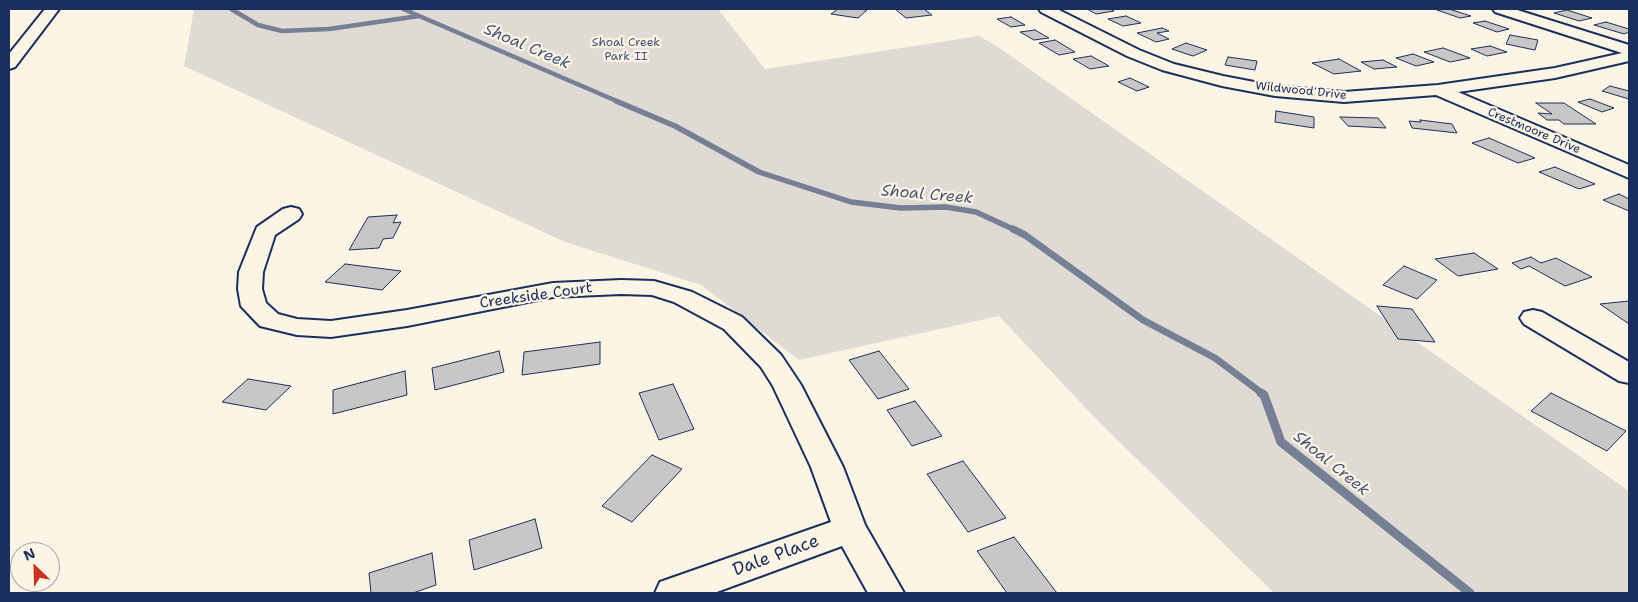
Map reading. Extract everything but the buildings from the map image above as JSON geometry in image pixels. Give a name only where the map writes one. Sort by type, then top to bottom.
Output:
[{"type":"street","points":[[9,64],[52,9]]},
{"type":"street","name":"Wildwood Drive","points":[[1046,9],[1133,53],[1168,67],[1222,81],[1275,91],[1344,97],[1438,90],[1555,73],[1629,56]]},
{"type":"street","points":[[1500,9],[1629,50]]},
{"type":"street","name":"Crestmoore Drive","points":[[1438,90],[1629,172]]},
{"type":"street","name":"Creekside Court","points":[[291,214],[265,232],[251,272],[250,289],[254,306],[269,320],[297,327],[331,329],[416,316],[518,296],[588,287],[654,288],[683,297],[733,323],[771,361],[787,385],[827,467],[850,529],[886,593]]},
{"type":"street","points":[[1532,318],[1629,374]]},
{"type":"street","name":"Dale Place","points":[[673,593],[850,529]]},
{"type":"green space","name":"Shoal Creek Park II","points":[[194,9],[718,9],[765,69],[979,36],[998,47],[1629,491],[1629,593],[1274,593],[1097,420],[999,316],[799,360],[701,285],[565,242],[184,66]]},
{"type":"waterway","points":[[231,9],[258,25],[282,31],[329,29],[419,16]]},
{"type":"waterway","name":"Shoal Creek","points":[[403,9],[619,102]]},
{"type":"waterway","name":"Shoal Creek","points":[[616,101],[675,126],[759,172],[851,202],[901,208],[946,207],[976,212],[1015,230]]},
{"type":"waterway","name":"Shoal Creek","points":[[1015,230],[1025,235],[1143,320],[1215,358],[1263,394]]},
{"type":"waterway","name":"Shoal Creek","points":[[1261,393],[1264,395],[1281,442],[1470,593]]}]
